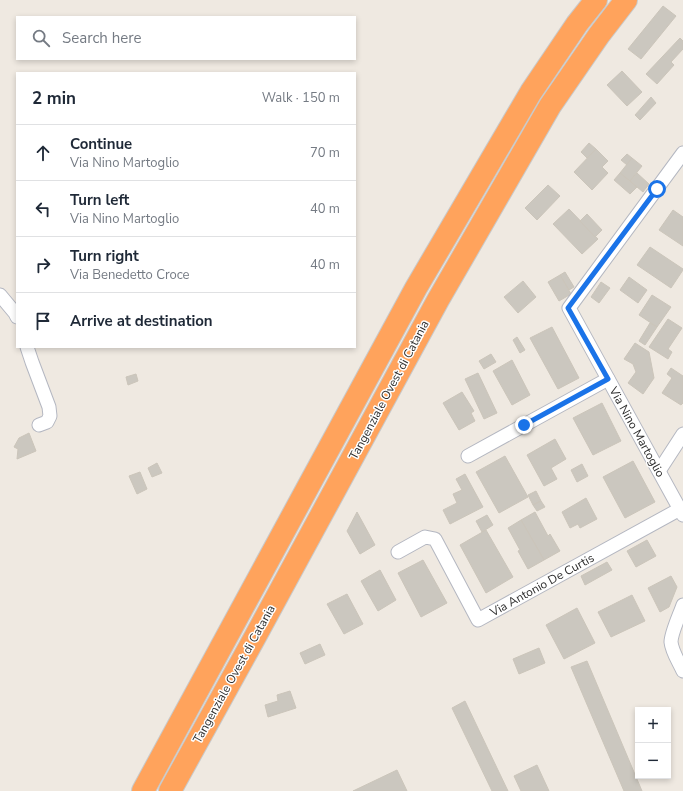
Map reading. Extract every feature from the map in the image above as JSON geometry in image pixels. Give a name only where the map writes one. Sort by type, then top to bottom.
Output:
[{"type":"highway","name":"Tangenziale Ovest di Catania","points":[[143,791],[416,288],[531,92],[577,24],[596,0]]},
{"type":"highway","name":"Tangenziale Ovest di Catania","points":[[170,791],[438,300],[550,106],[599,35],[626,0]]},
{"type":"street","name":"Via Nino Martoglio","points":[[681,512],[568,308],[683,153]]},
{"type":"street","points":[[0,295],[16,315]]},
{"type":"street","points":[[27,348],[49,407],[50,416],[47,422],[39,425]]},
{"type":"street","points":[[468,456],[608,379]]},
{"type":"street","points":[[659,471],[683,434]]},
{"type":"street","name":"Via Antonio De Curtis","points":[[398,552],[425,537],[435,539],[478,620],[681,512]]},
{"type":"street","points":[[683,605],[671,641],[674,654],[683,671]]},
{"type":"building","points":[[663,6],[676,16],[641,59],[628,49]]},
{"type":"building","points":[[680,38],[683,41],[683,49],[671,62],[674,65],[657,84],[646,74]]},
{"type":"building","points":[[622,71],[642,92],[627,106],[607,85]]},
{"type":"building","points":[[651,97],[656,103],[640,120],[635,115]]},
{"type":"building","points":[[589,143],[596,149],[587,158],[581,152]]},
{"type":"building","points":[[596,149],[608,161],[602,167],[608,173],[592,190],[574,172]]},
{"type":"building","points":[[627,154],[632,158],[627,165],[621,160]]},
{"type":"building","points":[[632,158],[642,166],[630,181],[620,173]]},
{"type":"building","points":[[620,173],[637,187],[630,194],[614,180]]},
{"type":"building","points":[[637,173],[649,184],[643,192],[630,181]]},
{"type":"building","points":[[548,185],[560,196],[537,220],[525,208]]},
{"type":"building","points":[[569,209],[598,239],[582,254],[553,224]]},
{"type":"building","points":[[673,210],[683,217],[683,246],[659,230]]},
{"type":"building","points":[[587,214],[602,230],[595,237],[580,221]]},
{"type":"building","points":[[650,247],[683,269],[671,288],[637,265]]},
{"type":"building","points":[[565,272],[574,287],[569,290],[560,275]]},
{"type":"building","points":[[560,275],[571,294],[559,301],[548,282]]},
{"type":"building","points":[[629,277],[647,290],[638,303],[620,290]]},
{"type":"building","points":[[523,281],[536,297],[518,313],[504,297]]},
{"type":"building","points":[[601,282],[610,288],[599,303],[591,297]]},
{"type":"building","points":[[652,295],[671,307],[657,327],[639,315]]},
{"type":"building","points":[[668,319],[682,328],[668,349],[672,352],[668,359],[649,347]]},
{"type":"building","points":[[650,323],[657,327],[645,345],[639,341]]},
{"type":"building","points":[[552,327],[579,378],[558,389],[530,338]]},
{"type":"building","points":[[517,337],[525,350],[520,353],[513,340]]},
{"type":"building","points":[[635,343],[649,352],[654,378],[643,394],[628,383],[636,372],[633,364],[624,359]]},
{"type":"building","points":[[491,354],[496,362],[484,369],[479,361]]},
{"type":"building","points":[[512,360],[530,395],[512,405],[493,371]]},
{"type":"building","points":[[671,368],[683,376],[683,403],[681,405],[662,393],[672,378],[667,374]]},
{"type":"building","points":[[478,373],[497,413],[484,419],[465,379]]},
{"type":"building","points":[[136,374],[138,381],[128,385],[126,377]]},
{"type":"building","points":[[462,392],[474,411],[471,413],[475,421],[459,430],[443,403]]},
{"type":"building","points":[[602,403],[621,441],[593,455],[573,418]]},
{"type":"building","points":[[29,433],[36,451],[17,459],[18,449],[14,447],[19,438]]},
{"type":"building","points":[[555,439],[566,459],[551,468],[557,479],[544,486],[527,455]]},
{"type":"building","points":[[505,456],[528,497],[499,513],[476,472]]},
{"type":"building","points":[[633,461],[655,502],[625,518],[603,477]]},
{"type":"building","points":[[157,463],[162,473],[152,477],[148,468]]},
{"type":"building","points":[[582,464],[588,476],[577,482],[571,470]]},
{"type":"building","points":[[140,472],[147,489],[137,494],[129,476]]},
{"type":"building","points":[[465,474],[483,507],[450,524],[443,510],[457,503],[453,494],[462,490],[456,479]]},
{"type":"building","points":[[536,491],[541,501],[533,505],[528,495]]},
{"type":"building","points":[[586,498],[597,519],[580,528],[578,524],[570,528],[562,512]]},
{"type":"building","points":[[541,501],[545,507],[537,511],[533,505]]},
{"type":"building","points":[[357,512],[375,545],[360,554],[347,531]]},
{"type":"building","points":[[535,512],[548,536],[550,534],[560,551],[544,560],[521,520]]},
{"type":"building","points":[[487,515],[493,525],[482,532],[476,521]]},
{"type":"building","points":[[521,520],[544,560],[528,569],[508,528]]},
{"type":"building","points":[[486,530],[513,577],[486,593],[460,545]]},
{"type":"building","points":[[647,540],[656,556],[636,567],[627,551]]},
{"type":"building","points":[[423,560],[447,603],[421,617],[398,573]]},
{"type":"building","points":[[607,562],[612,570],[585,585],[581,576]]},
{"type":"building","points":[[380,570],[396,600],[378,611],[361,581]]},
{"type":"building","points":[[671,576],[677,587],[669,607],[660,612],[648,588]]},
{"type":"building","points":[[347,594],[363,624],[344,634],[327,604]]},
{"type":"building","points":[[632,595],[645,621],[611,637],[598,612]]},
{"type":"building","points":[[577,608],[595,643],[564,659],[546,625]]},
{"type":"building","points":[[320,644],[325,655],[305,664],[300,653]]},
{"type":"building","points":[[539,648],[545,663],[519,674],[513,659]]},
{"type":"building","points":[[587,661],[635,774],[635,779],[637,779],[642,791],[624,791],[571,667]]},
{"type":"building","points":[[290,691],[296,708],[268,717],[265,705],[278,701],[277,695]]},
{"type":"building","points":[[465,701],[508,791],[492,791],[452,708]]},
{"type":"building","points":[[537,765],[549,791],[521,791],[514,776]]},
{"type":"building","points":[[397,770],[407,791],[353,791]]},
{"type":"route","points":[[524,425],[608,379],[568,308],[657,189]]}]
